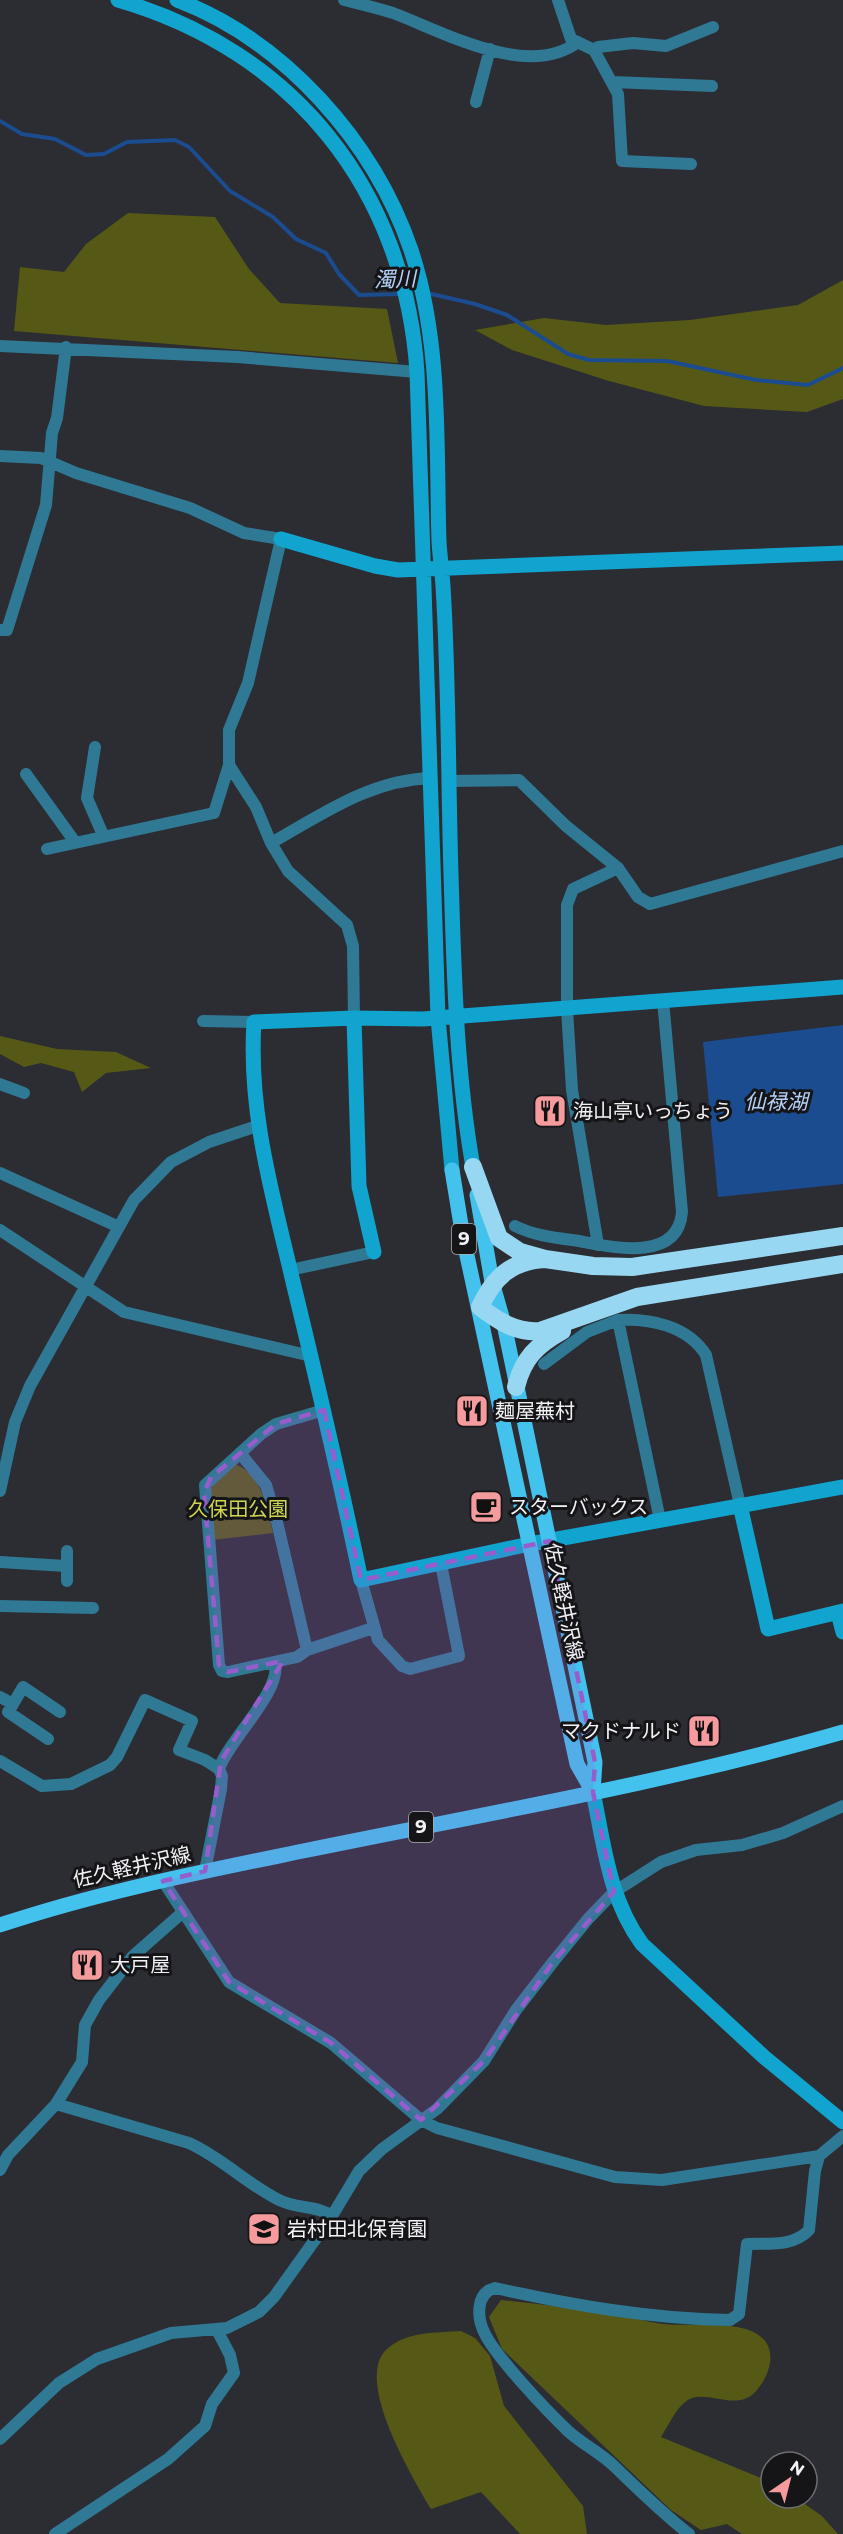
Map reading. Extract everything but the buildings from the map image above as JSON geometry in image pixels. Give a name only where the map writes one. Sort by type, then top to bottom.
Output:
[{"type":"highway","points":[[473,1167],[499,1238],[520,1252],[545,1259],[593,1266],[632,1267],[843,1236]]},
{"type":"highway","points":[[545,1259],[520,1262],[492,1282],[480,1307],[504,1324],[524,1331],[540,1331],[602,1307],[637,1297],[843,1264]]},
{"type":"highway","points":[[516,1387],[522,1365],[533,1351],[602,1307]]},
{"type":"main road","name":"佐久軽井沢線","points":[[473,1167],[492,1282],[504,1324],[595,1762],[593,1792]]},
{"type":"main road","name":"佐久軽井沢線","points":[[452,1170],[463,1237],[480,1307],[576,1764],[593,1792]]},
{"type":"main road","name":"佐久軽井沢線","points":[[0,1925],[97,1896],[206,1871],[593,1792],[843,1732]]},
{"type":"street","points":[[118,0],[195,29],[267,75],[323,129],[347,158],[371,198],[411,275],[428,320],[434,372],[457,1016],[464,1119],[473,1167]]},
{"type":"street","points":[[177,0],[207,6],[309,87],[358,148],[383,188],[399,221],[411,275],[417,372],[421,569],[431,778],[438,1018],[452,1170]]},
{"type":"street","points":[[344,0],[394,14],[467,44],[513,55],[531,56],[566,52],[578,42]]},
{"type":"street","points":[[558,0],[571,39],[594,50],[618,94],[622,161],[692,164]]},
{"type":"street","points":[[195,29],[207,6]]},
{"type":"street","points":[[594,50],[598,46],[633,43],[672,45],[713,27]]},
{"type":"street","points":[[476,102],[490,49]]},
{"type":"street","points":[[613,82],[712,86]]},
{"type":"street","points":[[0,345],[237,357],[417,372]]},
{"type":"street","points":[[0,630],[7,630],[29,565],[38,524],[46,505],[52,433],[57,418],[66,347]]},
{"type":"street","points":[[0,456],[41,458],[76,473],[190,508],[244,533],[281,539],[375,566],[398,570],[843,553]]},
{"type":"street","points":[[47,849],[103,835],[214,813],[229,765],[229,730],[248,683],[281,539]]},
{"type":"street","points":[[94,747],[87,798],[103,835]]},
{"type":"street","points":[[229,765],[256,807],[271,843],[288,871],[339,915],[351,935],[359,1186],[374,1252],[290,1270]]},
{"type":"street","points":[[44,776],[30,779],[75,842]]},
{"type":"street","points":[[271,843],[367,790],[394,781],[431,778]]},
{"type":"street","points":[[448,782],[519,780],[566,826],[618,868],[638,897],[650,904],[843,851]]},
{"type":"street","points":[[598,1245],[575,1115],[567,1010],[568,898],[578,885],[618,868]]},
{"type":"street","points":[[203,1021],[438,1018],[567,1010],[663,1000],[843,987]]},
{"type":"street","points":[[515,1226],[531,1233],[598,1245],[644,1249],[669,1238],[681,1221],[663,1000]]},
{"type":"street","points":[[254,1022],[252,1046],[257,1126],[324,1410],[361,1580],[378,1640],[402,1666],[410,1669],[459,1656],[441,1564]]},
{"type":"street","points":[[0,1084],[24,1093]]},
{"type":"street","points":[[0,1491],[5,1439],[30,1386],[119,1227],[146,1185],[171,1161],[209,1142],[257,1126]]},
{"type":"street","points":[[0,1173],[119,1227]]},
{"type":"street","points":[[0,1230],[124,1312],[310,1356]]},
{"type":"street","points":[[618,1320],[660,1520]]},
{"type":"street","points":[[544,1364],[587,1332],[618,1320],[647,1321],[690,1335],[706,1354],[768,1629],[840,1612],[843,1632]]},
{"type":"street","points":[[324,1410],[276,1424],[211,1477],[204,1493],[219,1665],[222,1671],[228,1672],[275,1663],[373,1628]]},
{"type":"street","points":[[240,1453],[266,1485],[307,1650]]},
{"type":"street","points":[[361,1580],[530,1544],[843,1487]]},
{"type":"street","points":[[67,1551],[67,1581]]},
{"type":"street","points":[[0,1562],[66,1566]]},
{"type":"street","points":[[0,1606],[93,1608]]},
{"type":"street","points":[[219,1769],[228,1749],[256,1712],[276,1675],[275,1663]]},
{"type":"street","points":[[48,1739],[8,1712],[23,1687],[60,1712]]},
{"type":"street","points":[[0,1697],[13,1704]]},
{"type":"street","points":[[0,1761],[42,1786],[55,1787],[80,1781],[110,1765],[117,1757],[145,1700],[192,1720],[179,1750],[205,1760],[219,1769],[222,1776],[206,1871]]},
{"type":"street","points":[[593,1792],[614,1892],[632,1930],[652,1956],[764,2057],[843,2122]]},
{"type":"street","points":[[0,2439],[59,2383],[97,2359],[171,2332],[217,2330],[249,2318],[268,2304],[332,2216],[359,2170],[437,2109],[484,2061],[547,1970],[588,1919],[614,1892],[661,1862],[696,1850],[742,1845],[783,1833],[843,1806]]},
{"type":"street","points":[[163,1881],[229,1982],[331,2043],[421,2120],[437,2128],[493,2146],[615,2177],[662,2180],[819,2156],[843,2136]]},
{"type":"street","points":[[0,2170],[8,2155],[56,2104],[82,2062],[85,2025],[99,2000],[133,1956],[183,1912]]},
{"type":"street","points":[[56,2104],[189,2143],[206,2151],[279,2200],[322,2209],[332,2216]]},
{"type":"street","points":[[689,2534],[648,2502],[613,2465],[568,2431],[499,2354],[485,2336],[479,2320],[481,2299],[489,2290],[495,2288],[546,2299],[660,2316],[730,2320],[739,2314],[747,2244],[788,2243],[803,2236],[809,2230],[815,2171],[819,2156]]},
{"type":"street","points":[[55,2534],[168,2459],[205,2426],[212,2404],[234,2373],[231,2355],[217,2330]]},
{"type":"highlighted area","points":[[324,1410],[361,1580],[550,1541],[595,1762],[593,1792],[614,1892],[553,1962],[484,2061],[421,2120],[331,2043],[229,1982],[163,1881],[205,1871],[221,1761],[283,1661],[228,1672],[219,1665],[204,1493],[211,1477],[276,1424]]},
{"type":"green space","points":[[128,213],[215,217],[249,269],[280,303],[387,309],[398,363],[14,331],[20,267],[64,272],[86,244]]},
{"type":"green space","points":[[843,280],[843,399],[807,412],[704,406],[609,381],[512,350],[475,330],[544,318],[606,325],[690,320],[798,305]]},
{"type":"green space","points":[[0,1036],[57,1049],[116,1052],[151,1068],[106,1073],[82,1092],[74,1072],[41,1063],[24,1067],[0,1054]]},
{"type":"green space","name":"久保田公園","points":[[234,1464],[251,1475],[257,1483],[262,1492],[273,1533],[212,1540],[208,1497],[215,1482]]},
{"type":"green space","points":[[501,2300],[617,2314],[663,2324],[729,2326],[752,2331],[766,2343],[770,2356],[768,2371],[757,2390],[742,2400],[734,2401],[708,2397],[692,2398],[678,2409],[661,2437],[759,2477],[759,2510],[813,2510],[838,2534],[742,2534],[727,2524],[701,2530],[671,2510],[502,2349],[489,2317]]},
{"type":"green space","points":[[461,2331],[475,2338],[490,2356],[504,2406],[583,2506],[587,2534],[520,2534],[481,2492],[431,2509],[389,2429],[381,2405],[377,2382],[378,2363],[387,2349],[403,2339],[422,2334]]},
{"type":"water","name":"仙禄湖","points":[[843,1025],[843,1184],[718,1197],[703,1042]]},
{"type":"waterway","name":"濁川","points":[[0,121],[22,134],[55,139],[86,155],[104,154],[127,142],[175,140],[189,147],[230,191],[273,217],[296,239],[326,253],[339,274],[359,295],[401,294]]},
{"type":"waterway","name":"濁川","points":[[427,293],[475,304],[507,315],[568,354],[589,360],[667,361],[756,380],[808,385],[843,368]]},
{"type":"place","name":"海山亭いっちょう","points":[[550,1111]]},
{"type":"place","name":"麺屋蕪村","points":[[472,1411]]},
{"type":"place","name":"スターバックス","points":[[486,1507]]},
{"type":"place","name":"マクドナルド","points":[[704,1731]]},
{"type":"place","name":"大戸屋","points":[[87,1965]]},
{"type":"place","name":"岩村田北保育園","points":[[264,2229]]}]
